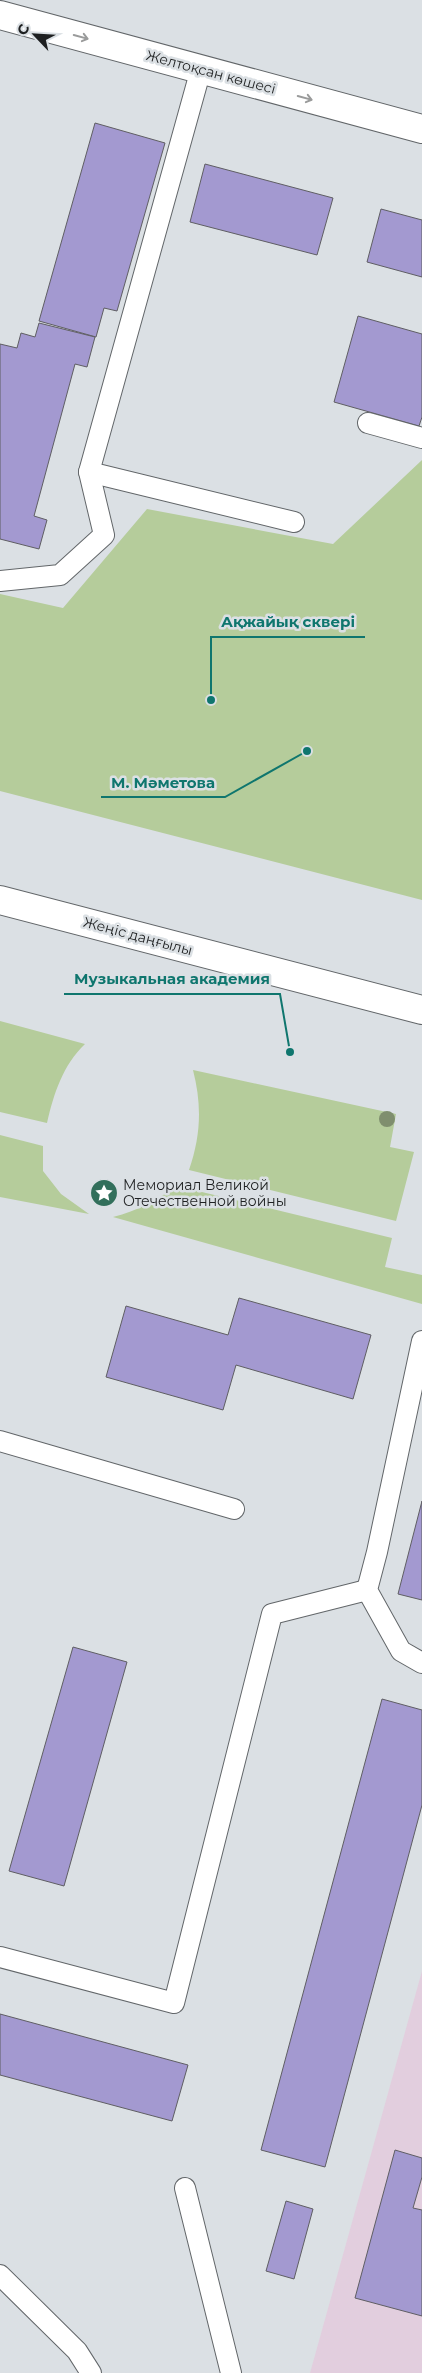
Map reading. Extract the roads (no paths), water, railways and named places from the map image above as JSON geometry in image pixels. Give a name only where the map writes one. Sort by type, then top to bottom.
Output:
[{"type":"street","name":"Желтоқсан көшесі","points":[[0,15],[422,129]]},
{"type":"street","name":"Жеңіс даңғылы","points":[[1,900],[422,1010]]},
{"type":"lane","points":[[0,581],[60,575],[104,535],[89,472],[201,69]]},
{"type":"lane","points":[[368,423],[422,438]]},
{"type":"lane","points":[[89,472],[294,522]]},
{"type":"lane","points":[[422,1341],[378,1552],[367,1590],[401,1651],[422,1662]]},
{"type":"lane","points":[[0,1441],[234,1509]]},
{"type":"lane","points":[[0,1957],[174,2003],[272,1614],[367,1590]]},
{"type":"lane","points":[[185,2188],[231,2373]]},
{"type":"lane","points":[[0,2275],[77,2351],[91,2373]]},
{"type":"place","name":"Ақжайық сквері","points":[[211,700]]},
{"type":"place","name":"М. Мәметова","points":[[307,751]]},
{"type":"place","name":"Музыкальная академия","points":[[290,1052]]},
{"type":"place","name":"Мемориал Великой Отечественной войны","points":[[104,1193]]}]
